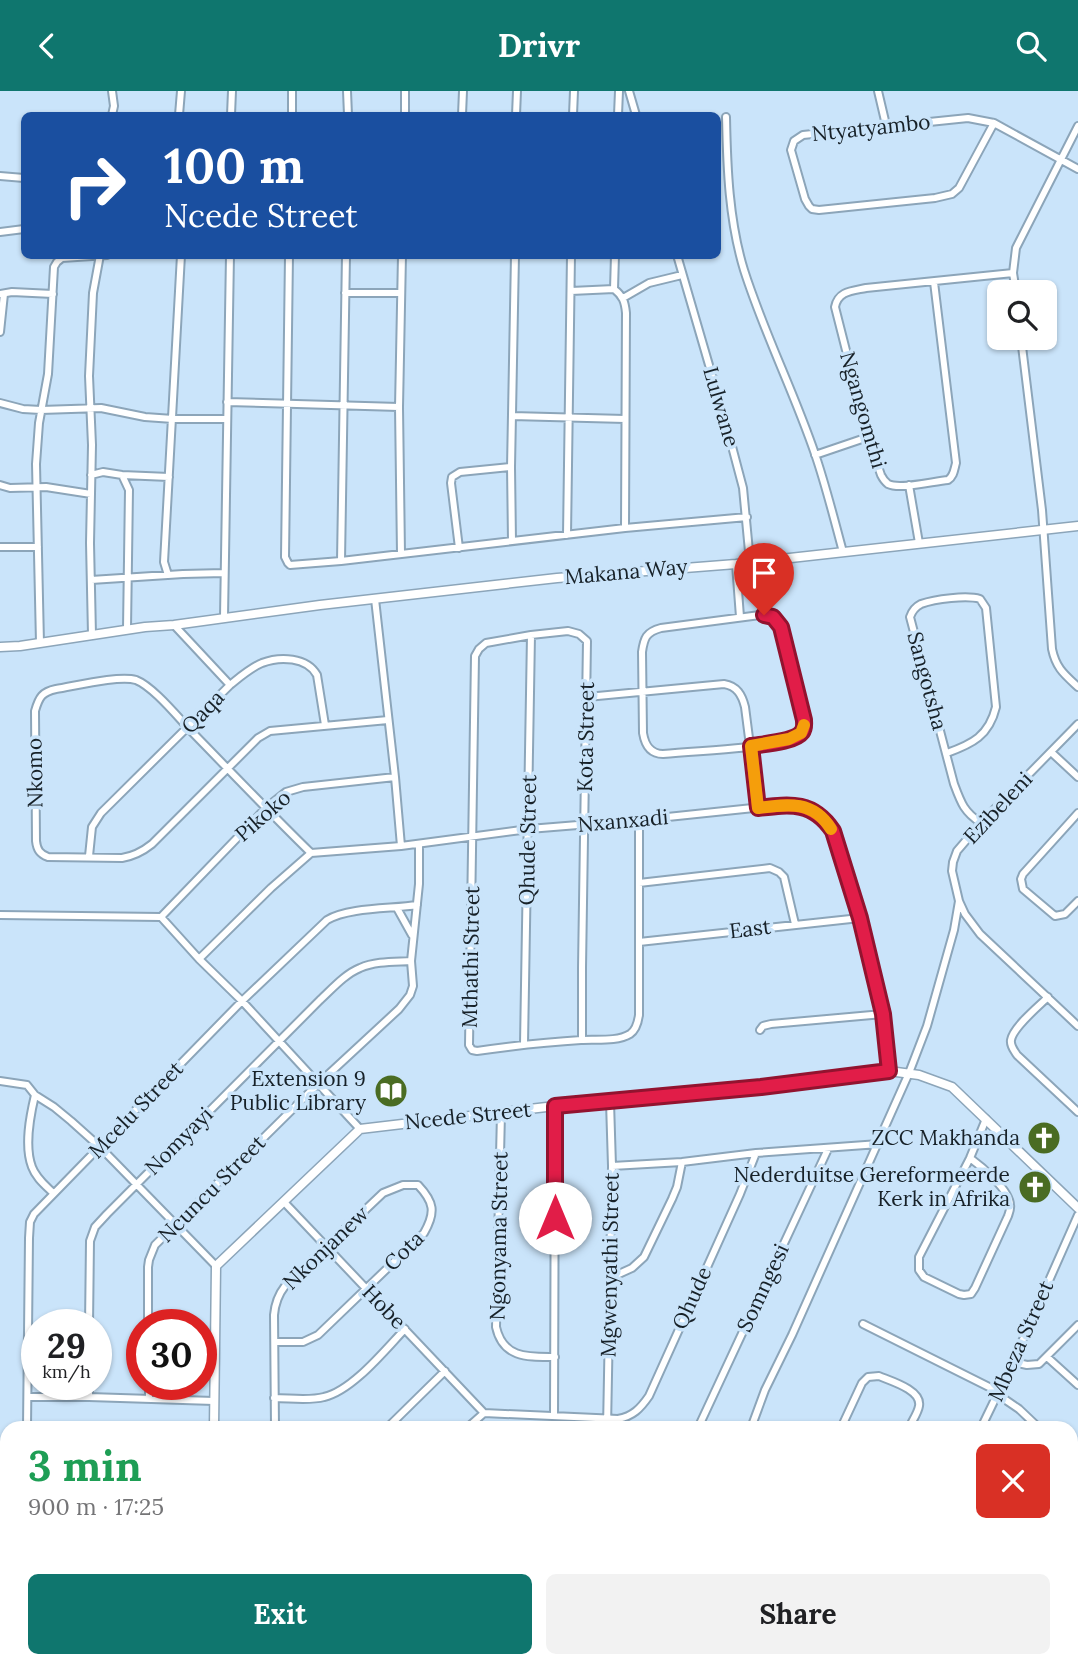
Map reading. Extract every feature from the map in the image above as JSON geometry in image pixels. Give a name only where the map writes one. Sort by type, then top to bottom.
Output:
[{"type":"street","points":[[112,91],[113,112]]},
{"type":"street","points":[[179,112],[181,91]]},
{"type":"street","points":[[232,91],[232,112]]},
{"type":"street","points":[[292,91],[292,112]]},
{"type":"street","points":[[348,91],[348,112]]},
{"type":"street","points":[[405,91],[405,112]]},
{"type":"street","points":[[463,91],[463,112]]},
{"type":"street","points":[[516,112],[517,91]]},
{"type":"street","points":[[573,91],[573,112]]},
{"type":"street","points":[[618,112],[619,91]]},
{"type":"street","points":[[629,91],[635,112]]},
{"type":"street","points":[[878,91],[886,125]]},
{"type":"street","points":[[726,117],[729,196],[744,269],[815,454],[843,552]]},
{"type":"street","name":"Ntyatyambo","points":[[994,123],[959,188],[952,194],[935,198],[813,209],[805,199],[791,150],[797,138],[803,135],[968,118],[994,123],[1078,169]]},
{"type":"street","points":[[1014,280],[1014,258],[1020,239],[1078,126]]},
{"type":"street","points":[[0,176],[21,178]]},
{"type":"street","points":[[0,232],[21,229]]},
{"type":"street","points":[[40,643],[36,464],[41,410],[48,374],[54,267],[60,259]]},
{"type":"street","points":[[92,635],[89,376],[93,293],[99,259]]},
{"type":"street","points":[[168,575],[164,562],[181,259]]},
{"type":"street","points":[[224,617],[230,259]]},
{"type":"street","points":[[289,259],[285,560],[290,565],[747,517]]},
{"type":"street","points":[[341,561],[346,259]]},
{"type":"street","points":[[401,554],[399,407],[402,259]]},
{"type":"street","points":[[512,541],[515,259]]},
{"type":"street","points":[[567,535],[571,259]]},
{"type":"street","points":[[615,259],[614,289],[623,298],[626,313],[625,528]]},
{"type":"street","name":"Lulwane","points":[[678,259],[743,488],[750,562]]},
{"type":"street","name":"Ngangomthi","points":[[934,282],[956,463],[953,474],[948,479],[892,485],[884,481],[881,475],[868,437],[835,307],[837,299],[846,292],[866,288],[1013,274]]},
{"type":"street","points":[[623,298],[649,283],[682,275]]},
{"type":"street","points":[[571,291],[614,289]]},
{"type":"street","points":[[345,293],[401,293]]},
{"type":"street","points":[[0,332],[2,294],[53,294]]},
{"type":"street","points":[[1022,350],[1055,662],[1078,687]]},
{"type":"street","points":[[227,402],[399,407]]},
{"type":"street","points":[[0,403],[23,409],[102,408],[145,417],[227,419]]},
{"type":"street","points":[[512,416],[625,419]]},
{"type":"street","points":[[815,454],[868,437]]},
{"type":"street","points":[[459,548],[452,477],[460,473],[511,467]]},
{"type":"street","points":[[91,475],[103,472],[169,477]]},
{"type":"street","points":[[122,475],[129,490],[127,629]]},
{"type":"street","points":[[0,485],[10,488],[46,487],[91,494]]},
{"type":"street","points":[[909,485],[919,544]]},
{"type":"street","name":"Makana Way","points":[[0,647],[127,629],[556,578],[736,564],[1078,526]]},
{"type":"street","points":[[0,547],[38,547]]},
{"type":"street","points":[[736,564],[740,617]]},
{"type":"street","points":[[91,580],[224,573]]},
{"type":"street","name":"Sangotsha","points":[[947,753],[970,744],[985,731],[992,721],[996,707],[986,608],[980,599],[974,597],[921,604],[914,608],[910,617],[954,784],[962,806],[970,816],[981,823]]},
{"type":"street","points":[[375,599],[401,846]]},
{"type":"street","points":[[769,615],[779,623],[804,728],[801,733],[789,739],[751,746],[655,753],[644,740],[644,692],[643,642],[652,630],[769,615]]},
{"type":"street","points":[[174,625],[229,685]]},
{"type":"street","name":"Kota Street","points":[[475,656],[478,649],[486,643],[531,635],[568,631],[579,634],[587,641],[582,1039]]},
{"type":"street","name":"Qhude Street","points":[[524,1044],[531,635]]},
{"type":"street","name":"Mthathi Street","points":[[475,656],[469,1045],[472,1050],[606,1039],[627,1036],[635,1029],[639,1015],[639,820]]},
{"type":"street","name":"Qaqa","points":[[89,856],[90,835],[96,818],[229,685],[248,670],[262,663],[278,660],[306,663],[317,675],[325,725]]},
{"type":"street","name":"Nkomo","points":[[228,769],[142,852],[130,857],[48,857],[37,848],[35,711],[40,697],[56,688],[132,679],[154,692],[311,853]]},
{"type":"street","points":[[587,697],[730,685],[741,694],[745,707],[758,808]]},
{"type":"street","points":[[228,769],[258,738],[270,731],[388,720]]},
{"type":"street","name":"Ezibeleni","points":[[1078,724],[981,823],[957,851],[952,871],[959,901],[980,934],[1078,1026]]},
{"type":"street","points":[[1051,752],[1078,778]]},
{"type":"street","name":"Pikoko","points":[[161,917],[266,809],[286,792],[395,777]]},
{"type":"street","name":"Nxanxadi","points":[[311,853],[758,808],[796,805],[810,809],[826,821],[833,831],[860,918],[883,1014],[889,1071]]},
{"type":"street","points":[[1078,813],[1023,874],[1021,884],[1023,889],[1055,916],[1065,914],[1078,901]]},
{"type":"street","points":[[411,961],[419,884],[419,844]]},
{"type":"street","points":[[200,959],[271,888],[311,853]]},
{"type":"street","points":[[639,883],[770,869],[779,872],[783,877],[795,924]]},
{"type":"street","points":[[753,1421],[760,1400],[798,1322],[909,1073],[927,1026],[954,930],[959,901]]},
{"type":"street","name":"Mcelu Street","points":[[29,1309],[30,1222],[53,1193],[242,1001],[331,917],[347,912],[417,905]]},
{"type":"street","points":[[397,908],[413,937]]},
{"type":"street","points":[[0,915],[161,917],[360,1129],[216,1266]]},
{"type":"street","name":"East","points":[[639,942],[860,918]]},
{"type":"street","name":"Ncuncu Street","points":[[148,1309],[147,1275],[155,1245],[318,1084],[399,1009],[413,986],[411,961]]},
{"type":"street","name":"Nomyayi","points":[[89,1309],[90,1241],[95,1227],[344,978],[358,968],[411,961]]},
{"type":"street","points":[[1048,997],[1017,1028],[1011,1042],[1017,1055],[1078,1112]]},
{"type":"street","points":[[760,1030],[771,1024],[883,1014]]},
{"type":"street","name":"Ncede Street","points":[[360,1129],[889,1071],[909,1073],[952,1087],[1078,1208]]},
{"type":"street","points":[[0,1081],[27,1085],[35,1095],[71,1121],[100,1147],[216,1266],[214,1421]]},
{"type":"street","points":[[35,1095],[30,1126],[30,1157],[37,1176],[53,1193]]},
{"type":"street","name":"Mgwenyathi Street","points":[[607,1418],[612,1166],[610,1102]]},
{"type":"street","points":[[554,1415],[555,1106]]},
{"type":"street","name":"Ngonyama Street","points":[[500,1113],[496,1327],[503,1345],[516,1353],[532,1357],[555,1357]]},
{"type":"street","points":[[970,1158],[993,1178],[1010,1205],[1008,1216],[975,1288],[971,1294],[964,1295],[924,1277],[918,1263],[970,1158],[986,1119]]},
{"type":"street","points":[[612,1166],[879,1144]]},
{"type":"street","name":"Somngesi","points":[[701,1421],[828,1149]]},
{"type":"street","name":"Qhude","points":[[484,1413],[607,1418],[628,1417],[636,1412],[649,1396],[756,1153]]},
{"type":"street","points":[[610,1278],[632,1268],[644,1257],[677,1187],[682,1162]]},
{"type":"street","name":"Nkonjanew","points":[[275,1421],[276,1300],[285,1286],[383,1193],[403,1185],[418,1185]]},
{"type":"street","name":"Cota","points":[[275,1342],[294,1343],[310,1339],[327,1327],[418,1240],[430,1223],[432,1215],[431,1203],[418,1185]]},
{"type":"street","name":"Hobe","points":[[284,1202],[484,1413]]},
{"type":"street","name":"Mbeza Street","points":[[985,1421],[1078,1216]]},
{"type":"street","points":[[863,1324],[998,1393],[1032,1421]]},
{"type":"street","points":[[1013,1362],[1027,1366],[1036,1365],[1048,1357],[1078,1325]]},
{"type":"street","points":[[274,1398],[322,1398],[333,1395],[361,1374],[405,1329]]},
{"type":"street","points":[[1048,1357],[1078,1385]]},
{"type":"street","points":[[394,1421],[445,1371]]},
{"type":"street","points":[[844,1421],[862,1383],[873,1375],[915,1393],[919,1398],[919,1406],[912,1421]]},
{"type":"street","name":"Mcelu Street","points":[[27,1421],[28,1400]]},
{"type":"street","points":[[182,1400],[214,1401]]},
{"type":"street","points":[[475,1421],[484,1413]]},
{"type":"slow traffic","points":[[804,725],[801,733],[789,739],[751,746],[758,808],[796,805],[810,809],[826,821],[831,829]]},
{"type":"place","name":"Extension 9 Public Library","points":[[391,1091]]},
{"type":"place","name":"ZCC Makhanda","points":[[1044,1138]]},
{"type":"place","name":"Nederduitse Gereformeerde Kerk in Afrika","points":[[1035,1187]]},
{"type":"route","points":[[555,1218],[555,1106],[761,1087],[889,1071],[883,1014],[860,918],[833,831],[826,821],[810,809],[796,805],[758,808],[751,746],[789,739],[801,733],[804,728],[803,709],[781,627],[773,617],[764,615]]}]
